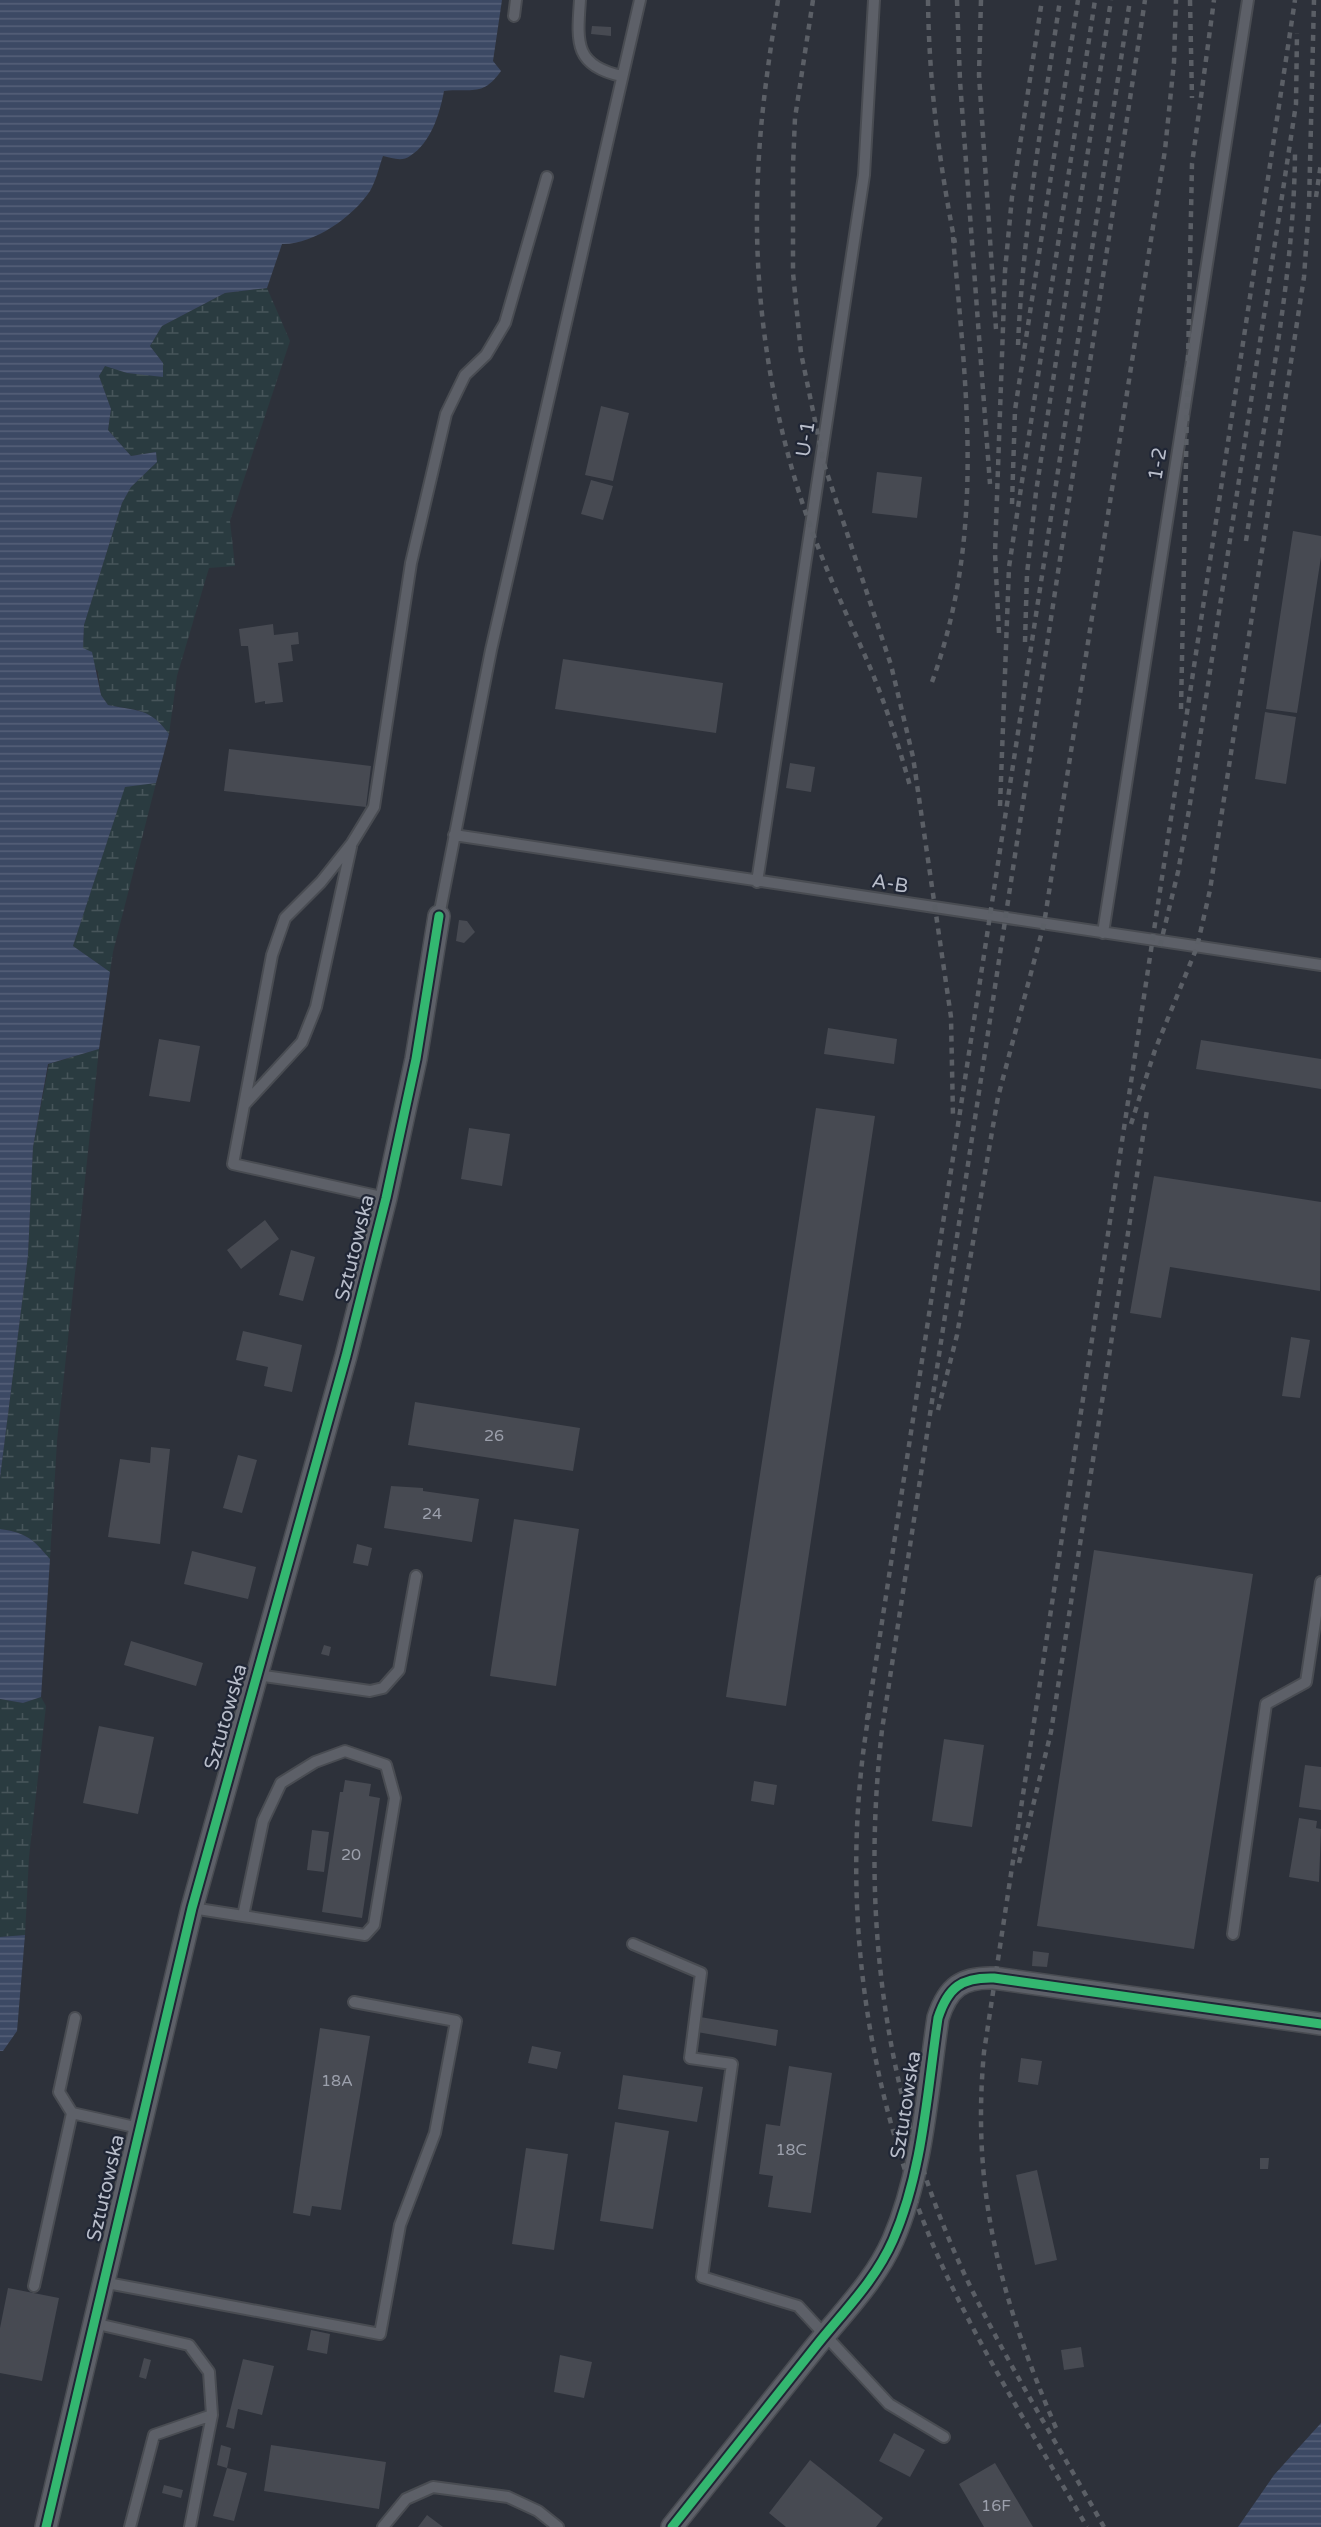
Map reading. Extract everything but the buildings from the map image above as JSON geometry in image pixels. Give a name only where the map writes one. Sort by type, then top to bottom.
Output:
[{"type":"street","name":"Sztutowska","points":[[46,2527],[192,1908],[346,1356],[386,1198],[416,1059],[439,916]]},
{"type":"street","name":"Sztutowska","points":[[672,2527],[826,2333],[868,2285],[893,2240],[912,2186],[938,2018],[944,1998],[958,1985],[976,1977],[994,1978],[1321,2024]]},
{"type":"lane","points":[[514,16],[516,0]]},
{"type":"lane","points":[[580,0],[577,41],[586,57],[602,72],[622,76]]},
{"type":"lane","points":[[439,916],[491,650],[640,0]]},
{"type":"lane","name":"U-1","points":[[757,882],[864,175],[874,0]]},
{"type":"lane","name":"1-2","points":[[1103,933],[1248,0]]},
{"type":"lane","points":[[386,1198],[233,1164],[272,955],[285,918],[321,882],[352,843],[374,807],[411,563],[446,414],[465,375],[486,355],[505,323],[547,177]]},
{"type":"lane","name":"A-B","points":[[454,834],[757,882],[1321,965]]},
{"type":"lane","points":[[244,1106],[302,1042],[316,1007],[352,843]]},
{"type":"lane","points":[[257,1675],[370,1691],[383,1688],[399,1670],[416,1576]]},
{"type":"lane","points":[[1233,1934],[1266,1704],[1306,1682],[1321,1582]]},
{"type":"lane","points":[[192,1908],[243,1916],[365,1935],[374,1925],[394,1798],[386,1765],[345,1751],[315,1762],[282,1783],[263,1821],[243,1916]]},
{"type":"lane","points":[[633,1944],[701,1973],[690,2058],[732,2064],[702,2277],[798,2306],[826,2333],[889,2404],[944,2437]]},
{"type":"lane","points":[[102,2282],[380,2334],[400,2225],[435,2133],[456,2021],[354,2002]]},
{"type":"lane","points":[[34,2286],[72,2113],[59,2092],[75,2018]]},
{"type":"lane","points":[[72,2113],[139,2128]]},
{"type":"lane","points":[[93,2323],[189,2345],[209,2372],[212,2415],[190,2527]]},
{"type":"lane","points":[[130,2527],[154,2435],[212,2415]]},
{"type":"lane","points":[[383,2527],[406,2499],[433,2487],[508,2497],[538,2511],[558,2527]]},
{"type":"green space","points":[[267,288],[290,341],[230,521],[235,566],[209,568],[177,676],[169,734],[150,715],[108,705],[101,695],[98,672],[83,648],[84,625],[122,503],[131,487],[157,462],[156,452],[131,456],[108,430],[111,409],[99,376],[105,365],[127,373],[163,376],[163,363],[150,346],[162,326],[225,293]]},
{"type":"green space","points":[[156,783],[113,952],[110,972],[73,946],[125,786]]},
{"type":"green space","points":[[99,1049],[57,1441],[50,1559],[29,1538],[0,1529],[0,1478],[28,1255],[33,1147],[49,1064]]},
{"type":"green space","points":[[41,1697],[46,1706],[29,1857],[25,1935],[0,1937],[0,1699],[23,1703]]},
{"type":"water","points":[[0,0],[502,0],[493,61],[501,71],[495,79],[476,90],[444,91],[437,118],[424,143],[404,159],[383,156],[376,178],[363,201],[331,228],[306,240],[282,244],[267,288],[225,293],[162,326],[150,346],[163,363],[163,377],[127,373],[105,366],[99,376],[111,409],[108,430],[131,456],[156,452],[157,462],[131,487],[122,503],[84,625],[83,648],[92,652],[101,695],[108,705],[143,712],[156,719],[169,734],[156,783],[125,787],[73,946],[110,972],[99,1049],[48,1064],[33,1147],[28,1255],[0,1478]]},
{"type":"water","points":[[0,1529],[29,1538],[50,1559],[41,1697],[23,1703],[0,1699]]},
{"type":"water","points":[[25,1935],[17,2031],[3,2051],[0,2051],[0,1937]]},
{"type":"water","points":[[1321,2423],[1321,2527],[1238,2527],[1274,2475]]},
{"type":"railway","points":[[778,0],[768,66],[758,176],[758,265],[767,355],[785,443],[797,486],[837,594],[879,689],[910,786]]},
{"type":"railway","points":[[813,0],[795,118],[793,165],[793,273],[801,353],[824,464],[891,665],[913,757],[951,1017],[953,1116]]},
{"type":"railway","points":[[928,0],[930,62],[936,122],[955,243]]},
{"type":"railway","points":[[957,0],[960,81],[990,484]]},
{"type":"railway","points":[[981,0],[979,75],[996,329]]},
{"type":"railway","points":[[999,633],[995,553],[1005,271],[1012,197],[1042,0]]},
{"type":"railway","points":[[1018,345],[1029,215],[1060,0]]},
{"type":"railway","points":[[1012,504],[1015,410],[1078,0]]},
{"type":"railway","points":[[1000,806],[1009,567],[1095,0]]},
{"type":"railway","points":[[1025,642],[1027,574],[1036,492],[1111,0]]},
{"type":"railway","points":[[867,1720],[1130,0]]},
{"type":"railway","points":[[1104,2527],[1025,2390],[980,2306],[948,2238],[923,2168],[902,2097],[888,2026],[879,1953],[875,1879],[876,1805],[882,1730],[1145,0]]},
{"type":"railway","points":[[938,1410],[957,1335],[998,1097],[1044,924],[1165,150],[1174,62],[1176,0]]},
{"type":"railway","points":[[1190,0],[1192,98]]},
{"type":"railway","points":[[1181,709],[1192,164],[1214,0]]},
{"type":"railway","points":[[1056,2428],[1020,2335],[994,2244],[982,2152],[981,2103],[984,2052],[1295,0]]},
{"type":"railway","points":[[1131,1124],[1155,1050],[1197,947],[1210,890],[1304,277],[1309,206],[1314,0]]},
{"type":"railway","points":[[1160,946],[1178,872],[1189,810],[1296,104],[1297,33]]},
{"type":"railway","points":[[1246,541],[1284,298],[1290,249],[1295,152]]},
{"type":"railway","points":[[1316,197],[1321,163]]},
{"type":"railway","points":[[932,682],[949,626],[960,571],[966,516],[968,461],[966,406],[953,237]]},
{"type":"railway","points":[[1019,1863],[1051,1732],[1147,1110]]},
{"type":"railway","points":[[869,1713],[860,1784],[856,1856],[858,1928],[866,2000],[878,2070],[896,2140],[918,2208],[946,2274],[1014,2402],[1087,2527]]},
{"type":"cycle path","points":[[46,2527],[192,1908],[346,1356],[386,1198],[416,1059],[439,916]]},
{"type":"cycle path","points":[[672,2527],[858,2295],[886,2255],[903,2214],[918,2159],[938,2018],[946,1999],[958,1986],[973,1979],[994,1978],[1321,2024]]}]
